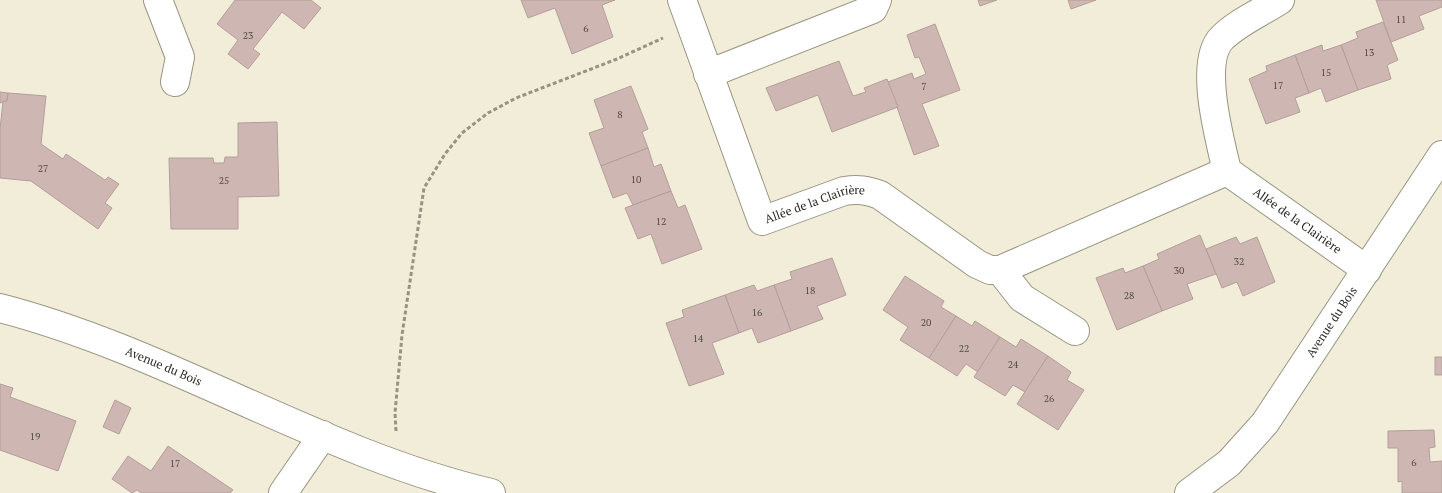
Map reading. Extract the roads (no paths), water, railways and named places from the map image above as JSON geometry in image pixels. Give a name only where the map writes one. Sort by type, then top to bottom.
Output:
[{"type":"street","points":[[158,0],[180,57],[175,82]]},
{"type":"street","points":[[708,74],[873,9],[877,0]]},
{"type":"street","points":[[1075,331],[1022,298],[1000,270],[1227,171],[1218,131],[1211,76],[1211,58],[1223,37],[1280,0]]},
{"type":"street","name":"Allée de la Clairière","points":[[686,12],[762,221],[844,191],[869,190],[880,195],[977,264],[990,270],[1000,270]]},
{"type":"street","name":"Avenue du Bois","points":[[1201,488],[1229,463],[1266,423],[1441,158]]},
{"type":"street","name":"Allée de la Clairière","points":[[1227,171],[1367,270]]},
{"type":"street","name":"Avenue du Bois","points":[[0,308],[88,336],[398,465],[491,493]]},
{"type":"street","points":[[283,493],[323,435]]}]
